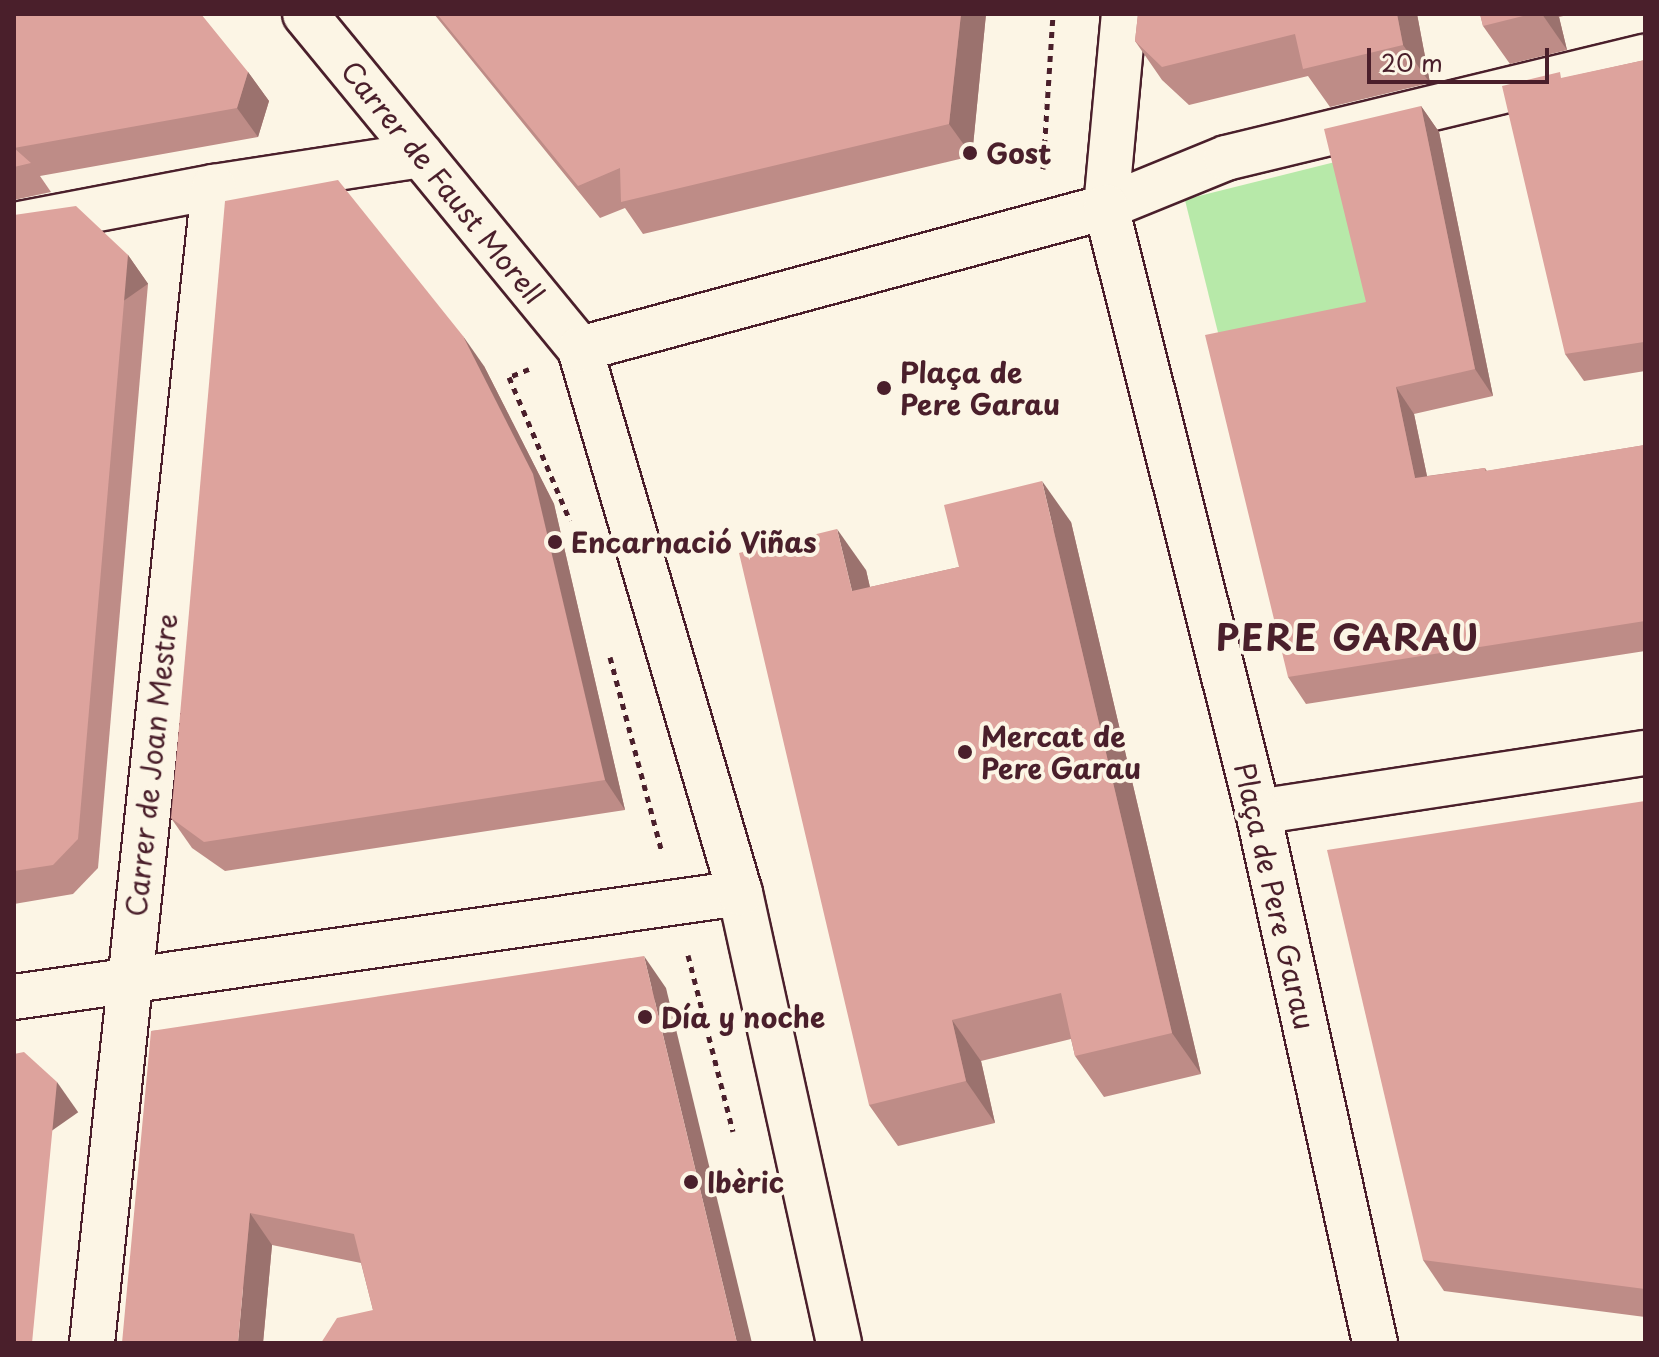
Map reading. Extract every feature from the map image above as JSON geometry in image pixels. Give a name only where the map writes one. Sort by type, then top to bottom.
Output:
[{"type":"street","name":"Carrer de Faust Morell","points":[[305,14],[580,349]]},
{"type":"street","name":"Plaça de Pere Garau","points":[[1124,14],[1106,207],[1258,812],[1375,1343]]},
{"type":"street","points":[[839,1343],[740,893],[580,349],[1106,207],[1226,158],[1645,57]]},
{"type":"street","points":[[14,225],[214,187],[421,155]]},
{"type":"street","name":"Carrer de Joan Mestre","points":[[92,1343],[127,980],[214,187]]},
{"type":"street","points":[[1258,812],[1645,753]]},
{"type":"street","points":[[14,997],[740,893]]},
{"type":"path","points":[[1042,185],[1053,14]]},
{"type":"path","points":[[573,528],[509,377],[580,349]]},
{"type":"path","points":[[607,646],[736,1144]]},
{"type":"green space","points":[[1343,160],[1384,325],[1226,364],[1185,199]]},
{"type":"building","points":[[14,14],[201,14],[248,72],[237,108],[14,148]]},
{"type":"building","points":[[437,14],[961,14],[949,124],[621,202],[620,168],[578,186]]},
{"type":"building","points":[[1138,14],[1397,14],[1403,45],[1303,69],[1295,34],[1162,67],[1135,41]]},
{"type":"building","points":[[1480,14],[1531,14],[1483,26]]},
{"type":"building","points":[[1645,60],[1645,348],[1644,342],[1565,354],[1502,86],[1560,72],[1561,78]]},
{"type":"building","points":[[1421,106],[1475,369],[1396,387],[1415,478],[1485,468],[1485,471],[1645,445],[1645,621],[1288,677],[1205,335],[1366,302],[1324,129]]},
{"type":"building","points":[[14,148],[31,163],[14,167]]},
{"type":"building","points":[[338,180],[463,336],[533,474],[605,780],[204,842],[171,818],[225,201]]},
{"type":"building","points":[[76,206],[128,255],[78,839],[53,865],[14,871],[14,215]]},
{"type":"building","name":"Mercat de Pere Garau","points":[[1042,481],[1172,1033],[1075,1056],[1061,993],[952,1020],[966,1081],[869,1105],[739,553],[837,529],[852,591],[959,567],[944,505]]},
{"type":"building","points":[[1645,801],[1645,1289],[1423,1260],[1327,850]]},
{"type":"building","points":[[644,956],[737,1343],[321,1343],[337,1318],[373,1310],[354,1234],[250,1213],[238,1342],[244,1343],[122,1343],[151,1031]]},
{"type":"building","points":[[24,1052],[57,1082],[32,1343],[14,1343],[14,1054]]},
{"type":"place","name":"Gost","points":[[970,153]]},
{"type":"place","name":"Plaça de Pere Garau","points":[[884,388]]},
{"type":"place","name":"Encarnació Viñas","points":[[555,542]]},
{"type":"place","name":"Mercat de Pere Garau","points":[[965,752]]},
{"type":"place","name":"Día y noche","points":[[645,1017]]},
{"type":"place","name":"Ibèric","points":[[691,1182]]},
{"type":"district","name":"PERE GARAU","points":[[1348,637]]}]
